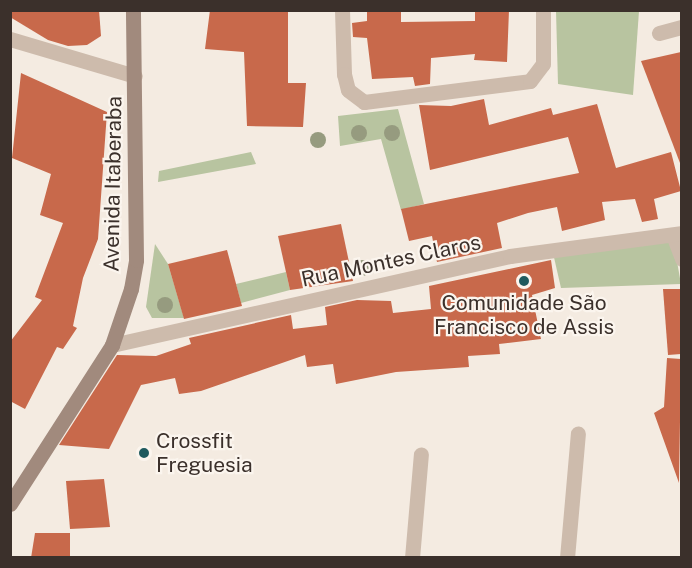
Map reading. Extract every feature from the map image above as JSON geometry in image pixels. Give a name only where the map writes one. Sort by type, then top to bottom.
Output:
[{"type":"main road","name":"Avenida Itaberaba","points":[[10,504],[112,345],[131,289],[136,260],[133,10]]},
{"type":"street","points":[[342,10],[344,74],[348,90],[364,102],[530,81],[543,64],[543,10]]},
{"type":"street","points":[[659,33],[681,27]]},
{"type":"street","points":[[10,39],[135,76]]},
{"type":"street","points":[[677,234],[681,259]]},
{"type":"street","name":"Rua Montes Claros","points":[[112,345],[510,256],[677,234]]},
{"type":"street","points":[[567,558],[578,433]]},
{"type":"street","points":[[412,558],[421,454]]},
{"type":"green space","points":[[556,11],[639,11],[633,95],[558,84]]},
{"type":"green space","points":[[398,109],[424,204],[401,210],[381,139],[340,146],[338,116]]},
{"type":"green space","points":[[251,152],[256,164],[158,182],[159,171]]},
{"type":"green space","points":[[673,239],[681,284],[561,288],[553,253]]},
{"type":"green space","points":[[155,244],[168,264],[184,318],[152,318],[146,307]]},
{"type":"green space","points":[[286,272],[290,290],[241,303],[236,284]]},
{"type":"building","points":[[10,10],[99,10],[101,36],[87,45],[68,46],[48,40],[10,17]]},
{"type":"building","points":[[210,10],[288,10],[288,83],[306,83],[303,127],[247,126],[244,52],[205,49]]},
{"type":"building","points":[[367,10],[401,10],[401,22],[475,21],[475,10],[509,10],[507,62],[474,60],[475,54],[431,58],[430,84],[415,86],[413,77],[372,79],[367,38],[353,37],[352,23],[367,21]]},
{"type":"building","points":[[681,52],[681,162],[680,163],[641,61]]},
{"type":"building","points":[[21,73],[107,112],[98,239],[83,278],[73,326],[77,328],[63,349],[57,347],[25,409],[10,401],[10,342],[42,300],[35,297],[63,223],[40,215],[51,174],[12,158]]},
{"type":"building","points":[[484,99],[489,125],[551,108],[553,115],[597,104],[616,168],[671,152],[681,191],[654,199],[658,219],[642,222],[635,199],[602,202],[605,220],[562,231],[557,207],[528,213],[497,223],[502,248],[437,262],[432,236],[409,241],[401,209],[579,173],[568,137],[430,170],[419,105],[451,106]]},
{"type":"building","points":[[341,224],[353,281],[290,290],[278,236]]},
{"type":"building","points":[[227,250],[242,306],[184,319],[168,264]]},
{"type":"building","points":[[551,260],[555,288],[532,295],[541,339],[499,344],[500,354],[468,356],[469,367],[396,372],[336,384],[333,364],[307,367],[305,355],[201,391],[179,394],[175,378],[141,385],[109,449],[59,445],[117,355],[156,356],[191,344],[189,338],[291,315],[293,329],[327,325],[325,307],[357,300],[391,301],[393,313],[431,309],[429,286]]},
{"type":"building","points":[[663,289],[680,289],[681,354],[668,355]]},
{"type":"building","points":[[667,358],[681,359],[679,483],[654,413],[664,407]]},
{"type":"building","points":[[104,479],[110,527],[70,529],[66,481]]},
{"type":"building","points":[[35,533],[70,533],[70,558],[31,558]]},
{"type":"place","name":"Comunidade São Francisco de Assis","points":[[524,281]]},
{"type":"place","name":"Crossfit Freguesia","points":[[144,453]]}]
